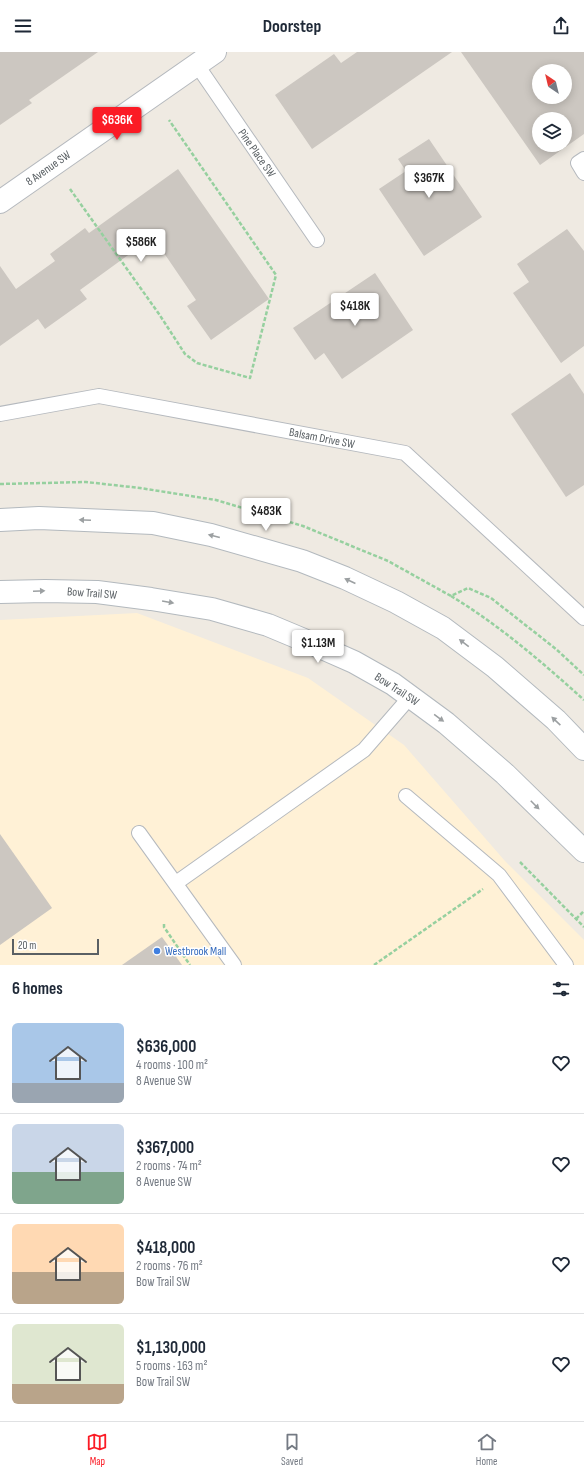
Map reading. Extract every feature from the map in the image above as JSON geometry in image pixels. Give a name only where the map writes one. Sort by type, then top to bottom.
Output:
[{"type":"main road","name":"8 Avenue SW","points":[[0,202],[215,52]]},
{"type":"main road","points":[[0,520],[39,518],[153,523],[211,535],[302,561],[345,578],[396,602],[443,628],[495,667],[556,720],[584,748]]},
{"type":"main road","name":"Bow Trail SW","points":[[0,592],[97,592],[212,609],[268,625],[354,662],[393,684],[446,722],[499,769],[584,851]]},
{"type":"lane","name":"Pine Place SW","points":[[197,65],[317,240]]},
{"type":"lane","points":[[584,159],[578,163],[584,173]]},
{"type":"lane","name":"Balsam Drive SW","points":[[0,414],[99,396],[405,453],[584,618]]},
{"type":"lane","points":[[176,883],[364,750],[410,697]]},
{"type":"lane","points":[[406,796],[499,875],[566,965]]},
{"type":"lane","points":[[139,833],[234,965]]},
{"type":"path","points":[[70,189],[155,308],[185,354],[197,363],[250,378],[276,275],[169,120]]},
{"type":"path","points":[[450,596],[470,608],[534,656],[584,700]]},
{"type":"path","points":[[516,859],[584,927]]},
{"type":"path","points":[[374,965],[485,888]]},
{"type":"path","points":[[576,919],[584,911]]},
{"type":"path","points":[[164,924],[164,927],[190,965]]},
{"type":"shaded area","points":[[137,613],[308,678],[404,745],[505,861],[584,940],[584,965],[0,965],[0,620]]},
{"type":"building","points":[[0,52],[98,52],[29,100],[32,103],[0,125]]},
{"type":"building","points":[[357,52],[452,52],[312,149],[275,95],[334,54],[341,63]]},
{"type":"building","points":[[461,52],[584,52],[584,134],[572,142],[572,112],[532,112],[532,152],[558,152],[540,165]]},
{"type":"building","points":[[429,139],[482,217],[424,256],[379,189],[406,171],[398,159]]},
{"type":"building","points":[[178,169],[269,299],[211,340],[187,306],[196,300],[153,237],[80,290],[87,299],[45,329],[38,319],[0,346],[0,266],[16,289],[55,261],[50,254],[85,228],[89,233]]},
{"type":"building","points":[[567,229],[584,251],[584,346],[561,363],[513,293],[529,282],[517,264]]},
{"type":"building","points":[[375,273],[413,330],[342,379],[324,353],[315,360],[293,328]]},
{"type":"building","points":[[570,373],[584,394],[584,485],[566,497],[511,414]]},
{"type":"building","points":[[0,834],[52,908],[0,945]]},
{"type":"building","name":"Westbrook Mall","points":[[162,937],[182,965],[122,965]]},
{"type":"place","name":"Westbrook Mall","points":[[157,951]]}]
